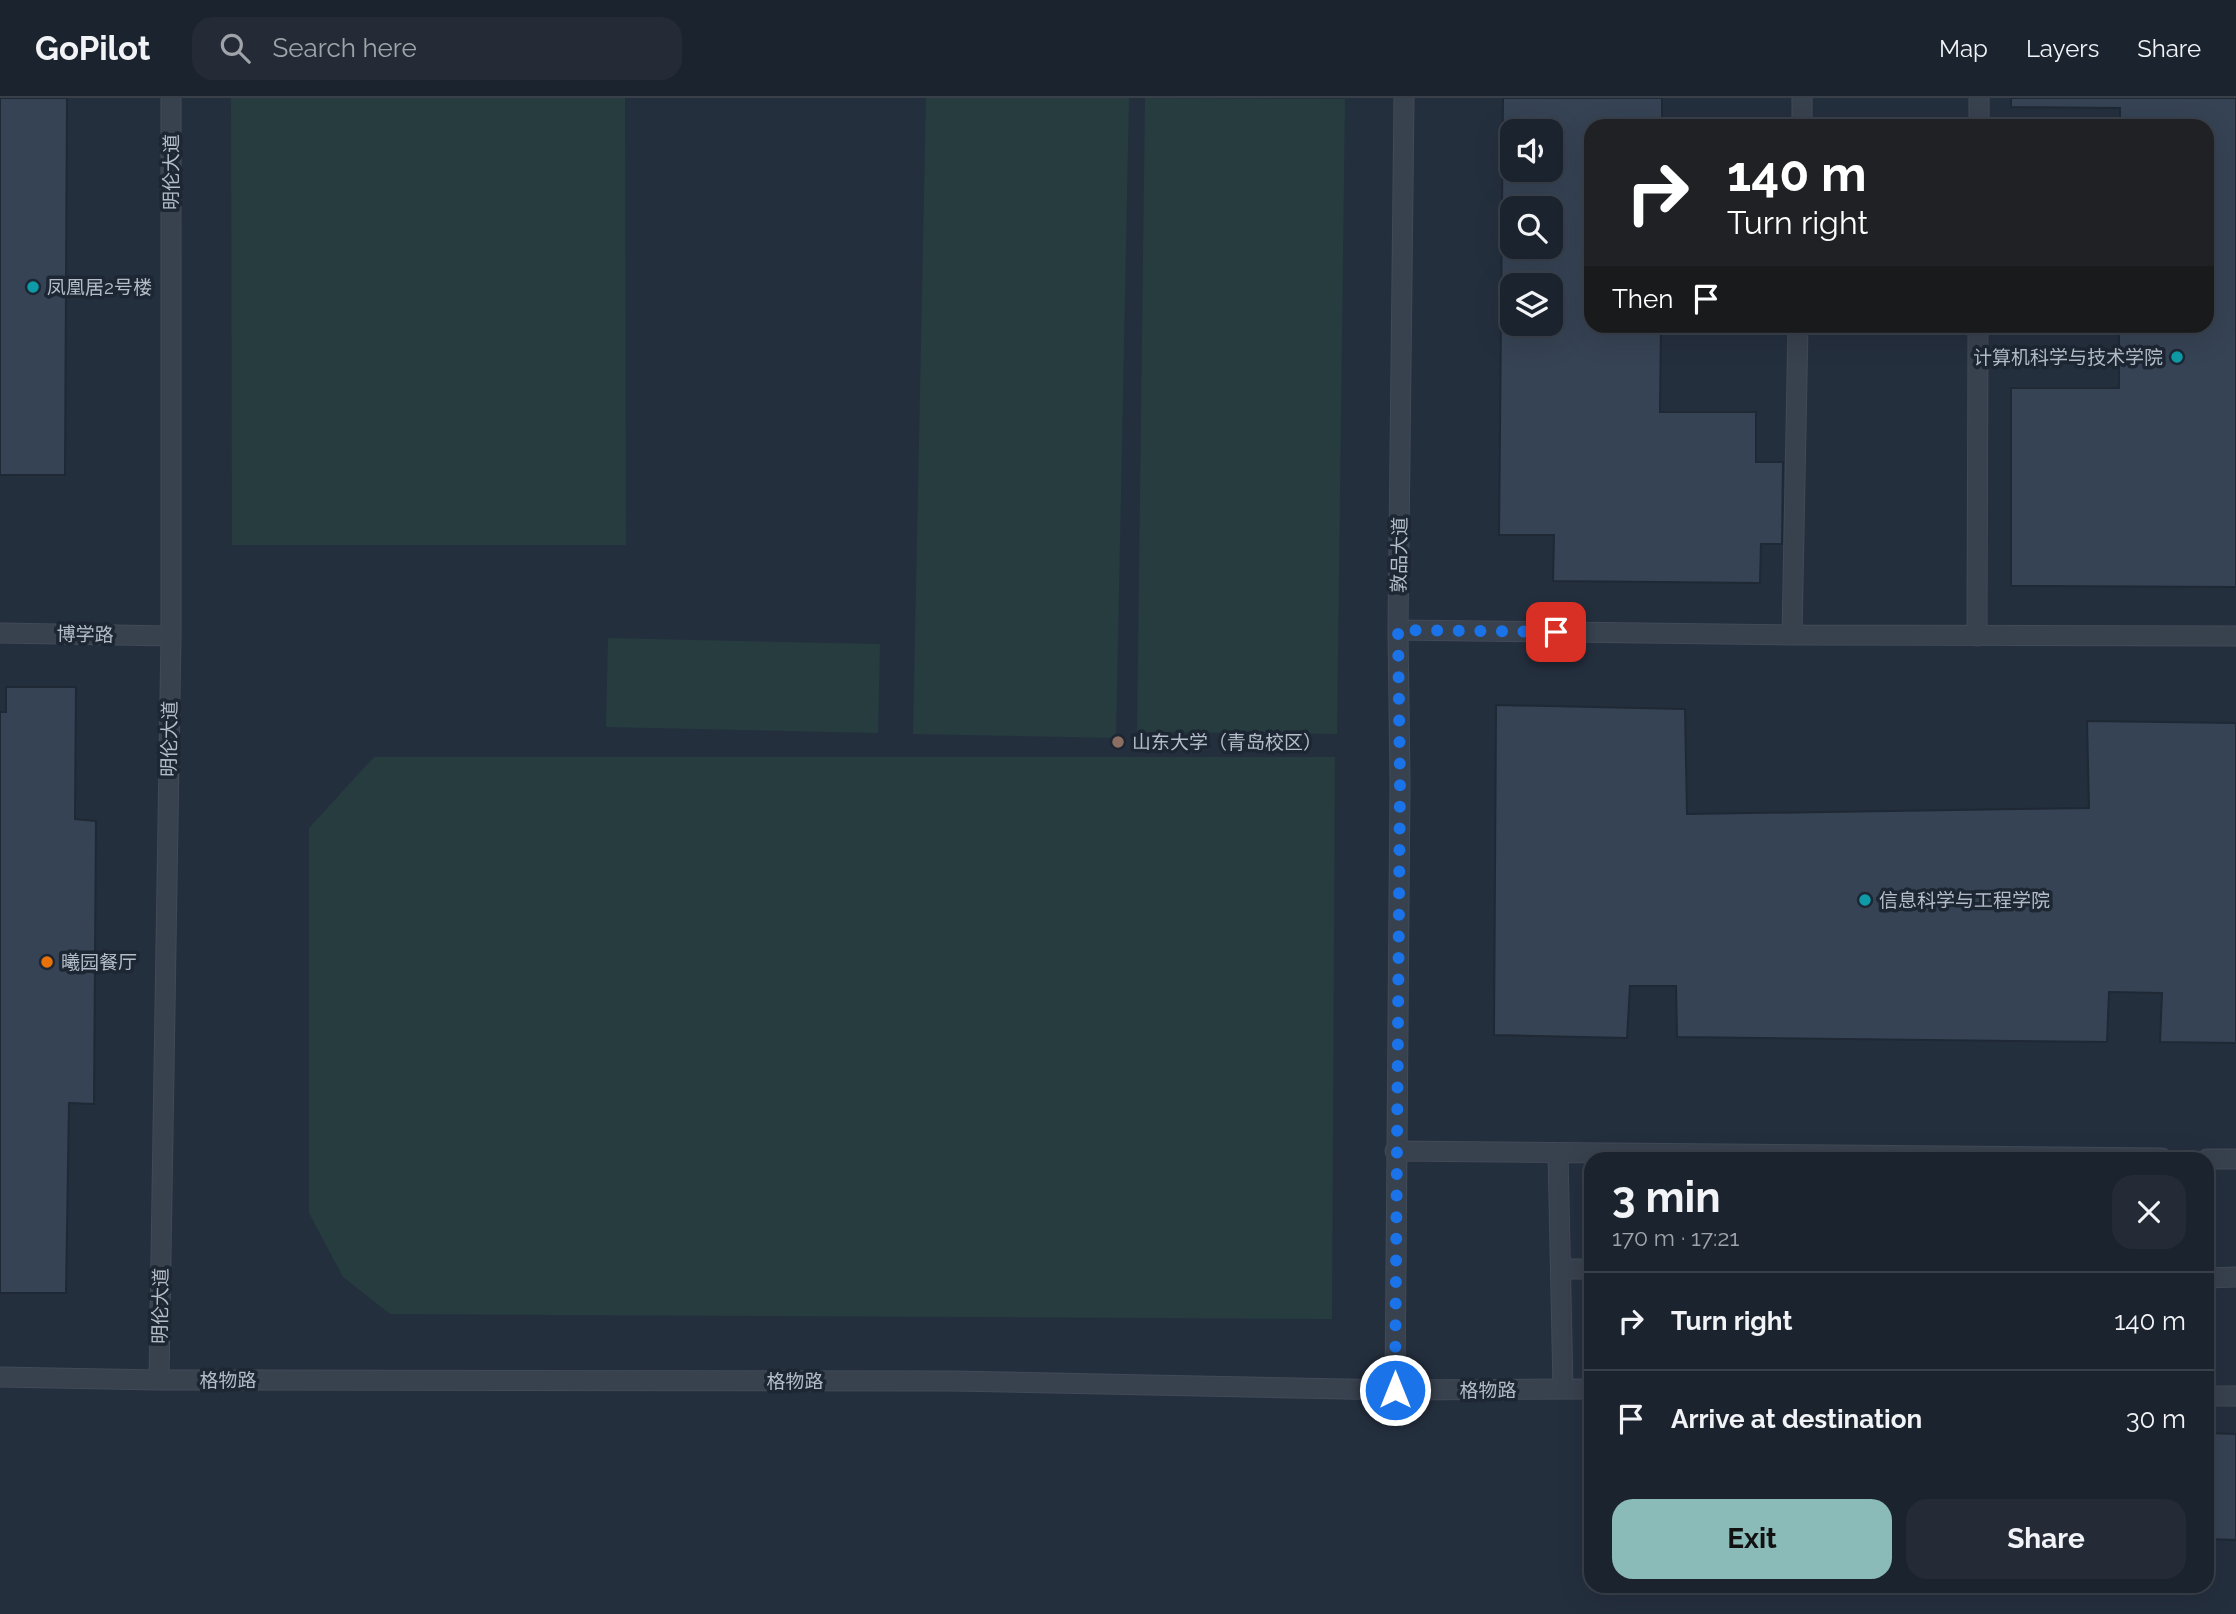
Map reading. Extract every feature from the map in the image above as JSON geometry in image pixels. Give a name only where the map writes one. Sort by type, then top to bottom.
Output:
[{"type":"lane","name":"明伦大道","points":[[159,1380],[171,636],[171,98]]},
{"type":"lane","name":"敦品大道","points":[[1395,1390],[1400,782],[1398,630],[1404,98]]},
{"type":"lane","points":[[1802,98],[1802,119]]},
{"type":"lane","points":[[1979,98],[1979,119]]},
{"type":"lane","points":[[1792,635],[1798,333]]},
{"type":"lane","points":[[1977,636],[1978,333]]},
{"type":"lane","points":[[1398,630],[1792,635],[2236,636]]},
{"type":"lane","name":"博学路","points":[[0,633],[171,636]]},
{"type":"lane","points":[[1395,1151],[1584,1153]]},
{"type":"lane","points":[[1558,1153],[1563,1389]]},
{"type":"lane","points":[[2214,1159],[2236,1159]]},
{"type":"lane","points":[[1561,1269],[1584,1269]]},
{"type":"lane","points":[[2214,1278],[2236,1278]]},
{"type":"lane","name":"格物路","points":[[0,1377],[159,1380],[953,1381],[1395,1390],[1584,1390]]},
{"type":"lane","points":[[2214,1396],[2236,1396]]},
{"type":"green space","points":[[231,98],[625,98],[626,545],[232,545]]},
{"type":"green space","points":[[926,98],[1129,98],[1116,738],[913,734]]},
{"type":"green space","points":[[1145,98],[1345,99],[1337,734],[1137,732]]},
{"type":"green space","points":[[608,638],[880,644],[878,733],[606,727]]},
{"type":"green space","points":[[374,757],[1335,757],[1332,1319],[390,1314],[343,1277],[309,1213],[309,828]]},
{"type":"building","name":"凤凰居2号楼","points":[[0,98],[67,98],[65,475],[0,475]]},
{"type":"building","points":[[1503,98],[1662,98],[1662,119],[1584,119],[1584,333],[1661,333],[1660,412],[1756,412],[1756,462],[1783,462],[1782,544],[1761,544],[1760,583],[1553,581],[1554,535],[1499,535],[1501,336],[1563,336],[1563,273],[1501,273],[1502,259],[1563,259],[1563,196],[1502,196],[1502,182],[1563,182],[1563,119],[1503,119]]},
{"type":"building","name":"计算机科学与技术学院","points":[[2011,98],[2236,98],[2236,587],[2011,586],[2011,388],[2119,388],[2119,333],[2214,333],[2214,119],[2120,119],[2120,108],[2011,107]]},
{"type":"building","name":"曦园餐厅","points":[[6,687],[76,687],[75,819],[96,821],[94,1104],[69,1103],[66,1293],[0,1293],[0,712],[6,712]]},
{"type":"building","name":"信息科学与工程学院","points":[[1496,705],[1685,709],[1687,814],[2089,808],[2087,721],[2236,723],[2236,1043],[2160,1042],[2162,993],[2109,992],[2107,1042],[1677,1037],[1676,986],[1630,986],[1627,1038],[1494,1035]]},
{"type":"building","points":[[2214,1433],[2236,1434],[2236,1540],[2214,1539]]},
{"type":"place","name":"凤凰居2号楼","points":[[33,287]]},
{"type":"place","name":"计算机科学与技术学院","points":[[2177,357]]},
{"type":"place","name":"山东大学（青岛校区）","points":[[1118,742]]},
{"type":"place","name":"信息科学与工程学院","points":[[1865,900]]},
{"type":"place","name":"曦园餐厅","points":[[47,962]]},
{"type":"route","points":[[1395,1390],[1400,782],[1398,630],[1556,632]]}]
